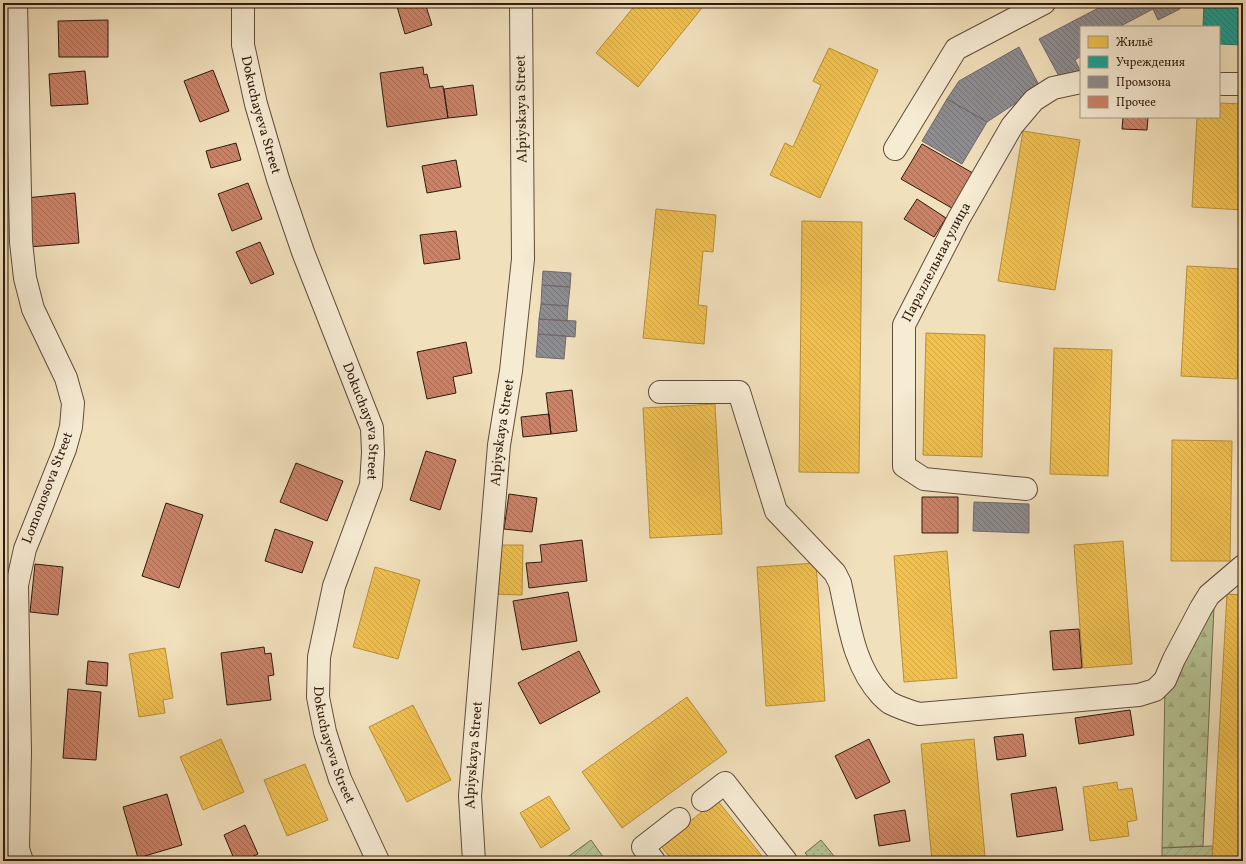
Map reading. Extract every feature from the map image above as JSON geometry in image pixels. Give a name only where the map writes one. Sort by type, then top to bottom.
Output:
[{"type":"street","name":"Lomonosova Street","points":[[16,3],[21,242],[25,278],[33,309],[66,378],[74,403],[71,427],[65,449],[25,549],[17,586],[20,752],[18,849],[22,861]]},
{"type":"street","name":"Dokuchayeva Street","points":[[243,3],[243,45],[256,104],[278,179],[303,252],[372,428],[373,453],[370,485],[334,586],[319,656],[318,697],[325,732],[340,779],[378,861]]},
{"type":"street","name":"Alpiyskaya Street","points":[[474,861],[470,796],[499,446],[511,371],[523,259],[521,3]]},
{"type":"street","points":[[895,148],[956,49],[1044,3]]},
{"type":"street","name":"Параллельная улица","points":[[1026,489],[924,479],[904,466],[904,325],[959,218],[1012,126],[1034,100],[1053,88],[1080,82]]},
{"type":"street","points":[[1220,84],[1243,84]]},
{"type":"street","points":[[660,392],[739,392],[776,512],[835,573],[840,583],[856,654],[864,672],[875,688],[889,702],[903,709],[919,714],[1138,695],[1155,690],[1165,680],[1174,659],[1209,595],[1243,566]]},
{"type":"street","points":[[704,800],[726,783],[786,861]]},
{"type":"street","points":[[654,861],[643,847],[679,819]]},
{"type":"green space","points":[[1214,607],[1203,846],[1162,848],[1165,688]]},
{"type":"green space","points":[[591,840],[606,861],[562,861]]},
{"type":"green space","points":[[821,840],[838,861],[812,861],[805,853]]},
{"type":"green space","points":[[1213,846],[1212,861],[1162,861],[1162,848]]},
{"type":"building: Жильё","points":[[637,3],[706,3],[638,87],[596,53]]},
{"type":"building: Жильё","points":[[829,48],[878,70],[820,198],[770,175],[785,143],[793,147],[821,85],[813,81]]},
{"type":"building: Жильё","points":[[1220,103],[1243,104],[1243,210],[1192,207],[1197,118],[1220,118]]},
{"type":"building: Жильё","points":[[1023,131],[1080,140],[1055,290],[998,281]]},
{"type":"building: Жильё","points":[[656,209],[716,215],[713,252],[703,251],[698,305],[707,306],[704,344],[643,338]]},
{"type":"building: Жильё","points":[[802,221],[862,222],[859,473],[799,472]]},
{"type":"building: Жильё","points":[[1187,266],[1243,269],[1237,379],[1181,376]]},
{"type":"building: Жильё","points":[[926,333],[985,335],[982,457],[923,455]]},
{"type":"building: Жильё","points":[[1054,348],[1112,350],[1108,476],[1050,474]]},
{"type":"building: Жильё","points":[[715,404],[722,534],[650,538],[643,408]]},
{"type":"building: Жильё","points":[[1172,440],[1232,441],[1230,561],[1171,561]]},
{"type":"building: Жильё","points":[[1123,541],[1132,664],[1083,668],[1074,545]]},
{"type":"building: Жильё","points":[[492,545],[523,545],[522,595],[491,594]]},
{"type":"building: Жильё","points":[[947,551],[957,678],[904,682],[894,556]]},
{"type":"building: Жильё","points":[[816,563],[825,701],[766,706],[757,567]]},
{"type":"building: Жильё","points":[[375,567],[420,580],[398,659],[353,647]]},
{"type":"building: Жильё","points":[[1227,594],[1243,595],[1243,861],[1212,861]]},
{"type":"building: Жильё","points":[[165,648],[173,698],[163,700],[165,713],[139,717],[129,654]]},
{"type":"building: Жильё","points":[[687,697],[727,752],[622,828],[582,772]]},
{"type":"building: Жильё","points":[[413,705],[451,780],[407,802],[369,727]]},
{"type":"building: Жильё","points":[[221,739],[244,792],[203,810],[180,757]]},
{"type":"building: Жильё","points":[[974,739],[985,856],[932,861],[921,744]]},
{"type":"building: Жильё","points":[[305,764],[328,820],[287,836],[264,780]]},
{"type":"building: Жильё","points":[[1117,782],[1118,790],[1132,788],[1137,820],[1127,822],[1129,836],[1090,841],[1083,787]]},
{"type":"building: Жильё","points":[[549,796],[570,829],[541,848],[520,813]]},
{"type":"building: Жильё","points":[[717,800],[766,861],[673,861],[660,845]]},
{"type":"building: Учреждения","points":[[1204,3],[1243,3],[1243,45],[1220,44],[1220,26],[1203,26]]},
{"type":"building: Промзона","points":[[1108,3],[1177,3],[1180,9],[1158,20],[1153,9],[1121,26],[1080,26],[1080,57],[1075,60],[1080,73],[1062,82],[1039,39]]},
{"type":"building: Промзона","points":[[1019,47],[1040,87],[987,122],[947,99],[959,81]]},
{"type":"building: Промзона","points":[[947,99],[987,122],[962,164],[922,141]]},
{"type":"building: Промзона","points":[[543,271],[571,273],[570,287],[542,285]]},
{"type":"building: Промзона","points":[[542,285],[570,287],[568,306],[541,304]]},
{"type":"building: Промзона","points":[[541,304],[568,306],[567,321],[539,319]]},
{"type":"building: Промзона","points":[[539,319],[576,321],[575,337],[538,334]]},
{"type":"building: Промзона","points":[[538,334],[566,336],[564,359],[536,357]]},
{"type":"building: Промзона","points":[[974,502],[1029,504],[1029,533],[973,531]]},
{"type":"building: Прочее","points":[[396,3],[425,3],[432,25],[405,34]]},
{"type":"building: Прочее","points":[[108,20],[108,57],[59,57],[58,21]]},
{"type":"building: Прочее","points":[[423,67],[424,75],[427,74],[430,88],[443,86],[448,118],[387,127],[380,73]]},
{"type":"building: Прочее","points":[[213,70],[229,111],[200,122],[184,81]]},
{"type":"building: Прочее","points":[[85,71],[88,104],[51,106],[49,74]]},
{"type":"building: Прочее","points":[[473,85],[477,115],[448,118],[444,89]]},
{"type":"building: Прочее","points":[[1123,118],[1148,118],[1147,130],[1122,129]]},
{"type":"building: Прочее","points":[[236,143],[241,160],[211,168],[206,151]]},
{"type":"building: Прочее","points":[[922,144],[978,176],[957,211],[901,179]]},
{"type":"building: Прочее","points":[[456,160],[461,187],[427,193],[422,166]]},
{"type":"building: Прочее","points":[[248,183],[262,219],[232,231],[218,194]]},
{"type":"building: Прочее","points":[[75,193],[79,243],[29,247],[26,198]]},
{"type":"building: Прочее","points":[[917,199],[946,218],[934,237],[904,219]]},
{"type":"building: Прочее","points":[[456,231],[460,259],[424,264],[420,235]]},
{"type":"building: Прочее","points":[[260,242],[274,274],[251,284],[236,252]]},
{"type":"building: Прочее","points":[[466,342],[472,373],[453,377],[456,393],[427,399],[417,352]]},
{"type":"building: Прочее","points":[[572,390],[577,431],[551,434],[546,393]]},
{"type":"building: Прочее","points":[[549,414],[551,434],[523,437],[521,417]]},
{"type":"building: Прочее","points":[[426,451],[456,460],[440,510],[410,500]]},
{"type":"building: Прочее","points":[[296,463],[343,481],[327,521],[280,502]]},
{"type":"building: Прочее","points":[[509,494],[537,498],[532,532],[504,529]]},
{"type":"building: Прочее","points":[[922,497],[958,497],[958,533],[922,533]]},
{"type":"building: Прочее","points":[[166,503],[203,515],[179,588],[142,576]]},
{"type":"building: Прочее","points":[[275,529],[313,542],[302,573],[265,561]]},
{"type":"building: Прочее","points":[[582,540],[587,581],[529,588],[526,563],[542,562],[540,545]]},
{"type":"building: Прочее","points":[[35,564],[63,567],[58,615],[30,612]]},
{"type":"building: Прочее","points":[[568,592],[577,641],[522,650],[513,601]]},
{"type":"building: Прочее","points":[[1079,629],[1082,668],[1053,670],[1050,631]]},
{"type":"building: Прочее","points":[[264,647],[265,654],[271,653],[274,675],[268,676],[271,700],[227,705],[221,653]]},
{"type":"building: Прочее","points":[[579,651],[600,692],[540,724],[518,683]]},
{"type":"building: Прочее","points":[[88,661],[108,663],[107,686],[86,684]]},
{"type":"building: Прочее","points":[[68,689],[101,692],[96,760],[63,758]]},
{"type":"building: Прочее","points":[[1130,710],[1134,735],[1079,744],[1075,718]]},
{"type":"building: Прочее","points":[[1023,734],[1026,756],[997,760],[994,737]]},
{"type":"building: Прочее","points":[[869,739],[890,782],[856,799],[835,756]]},
{"type":"building: Прочее","points":[[1056,787],[1063,830],[1017,837],[1011,794]]},
{"type":"building: Прочее","points":[[167,794],[182,845],[138,858],[123,807]]},
{"type":"building: Прочее","points":[[905,810],[910,841],[879,846],[874,815]]},
{"type":"building: Прочее","points":[[245,825],[258,854],[243,861],[235,861],[224,835]]}]
